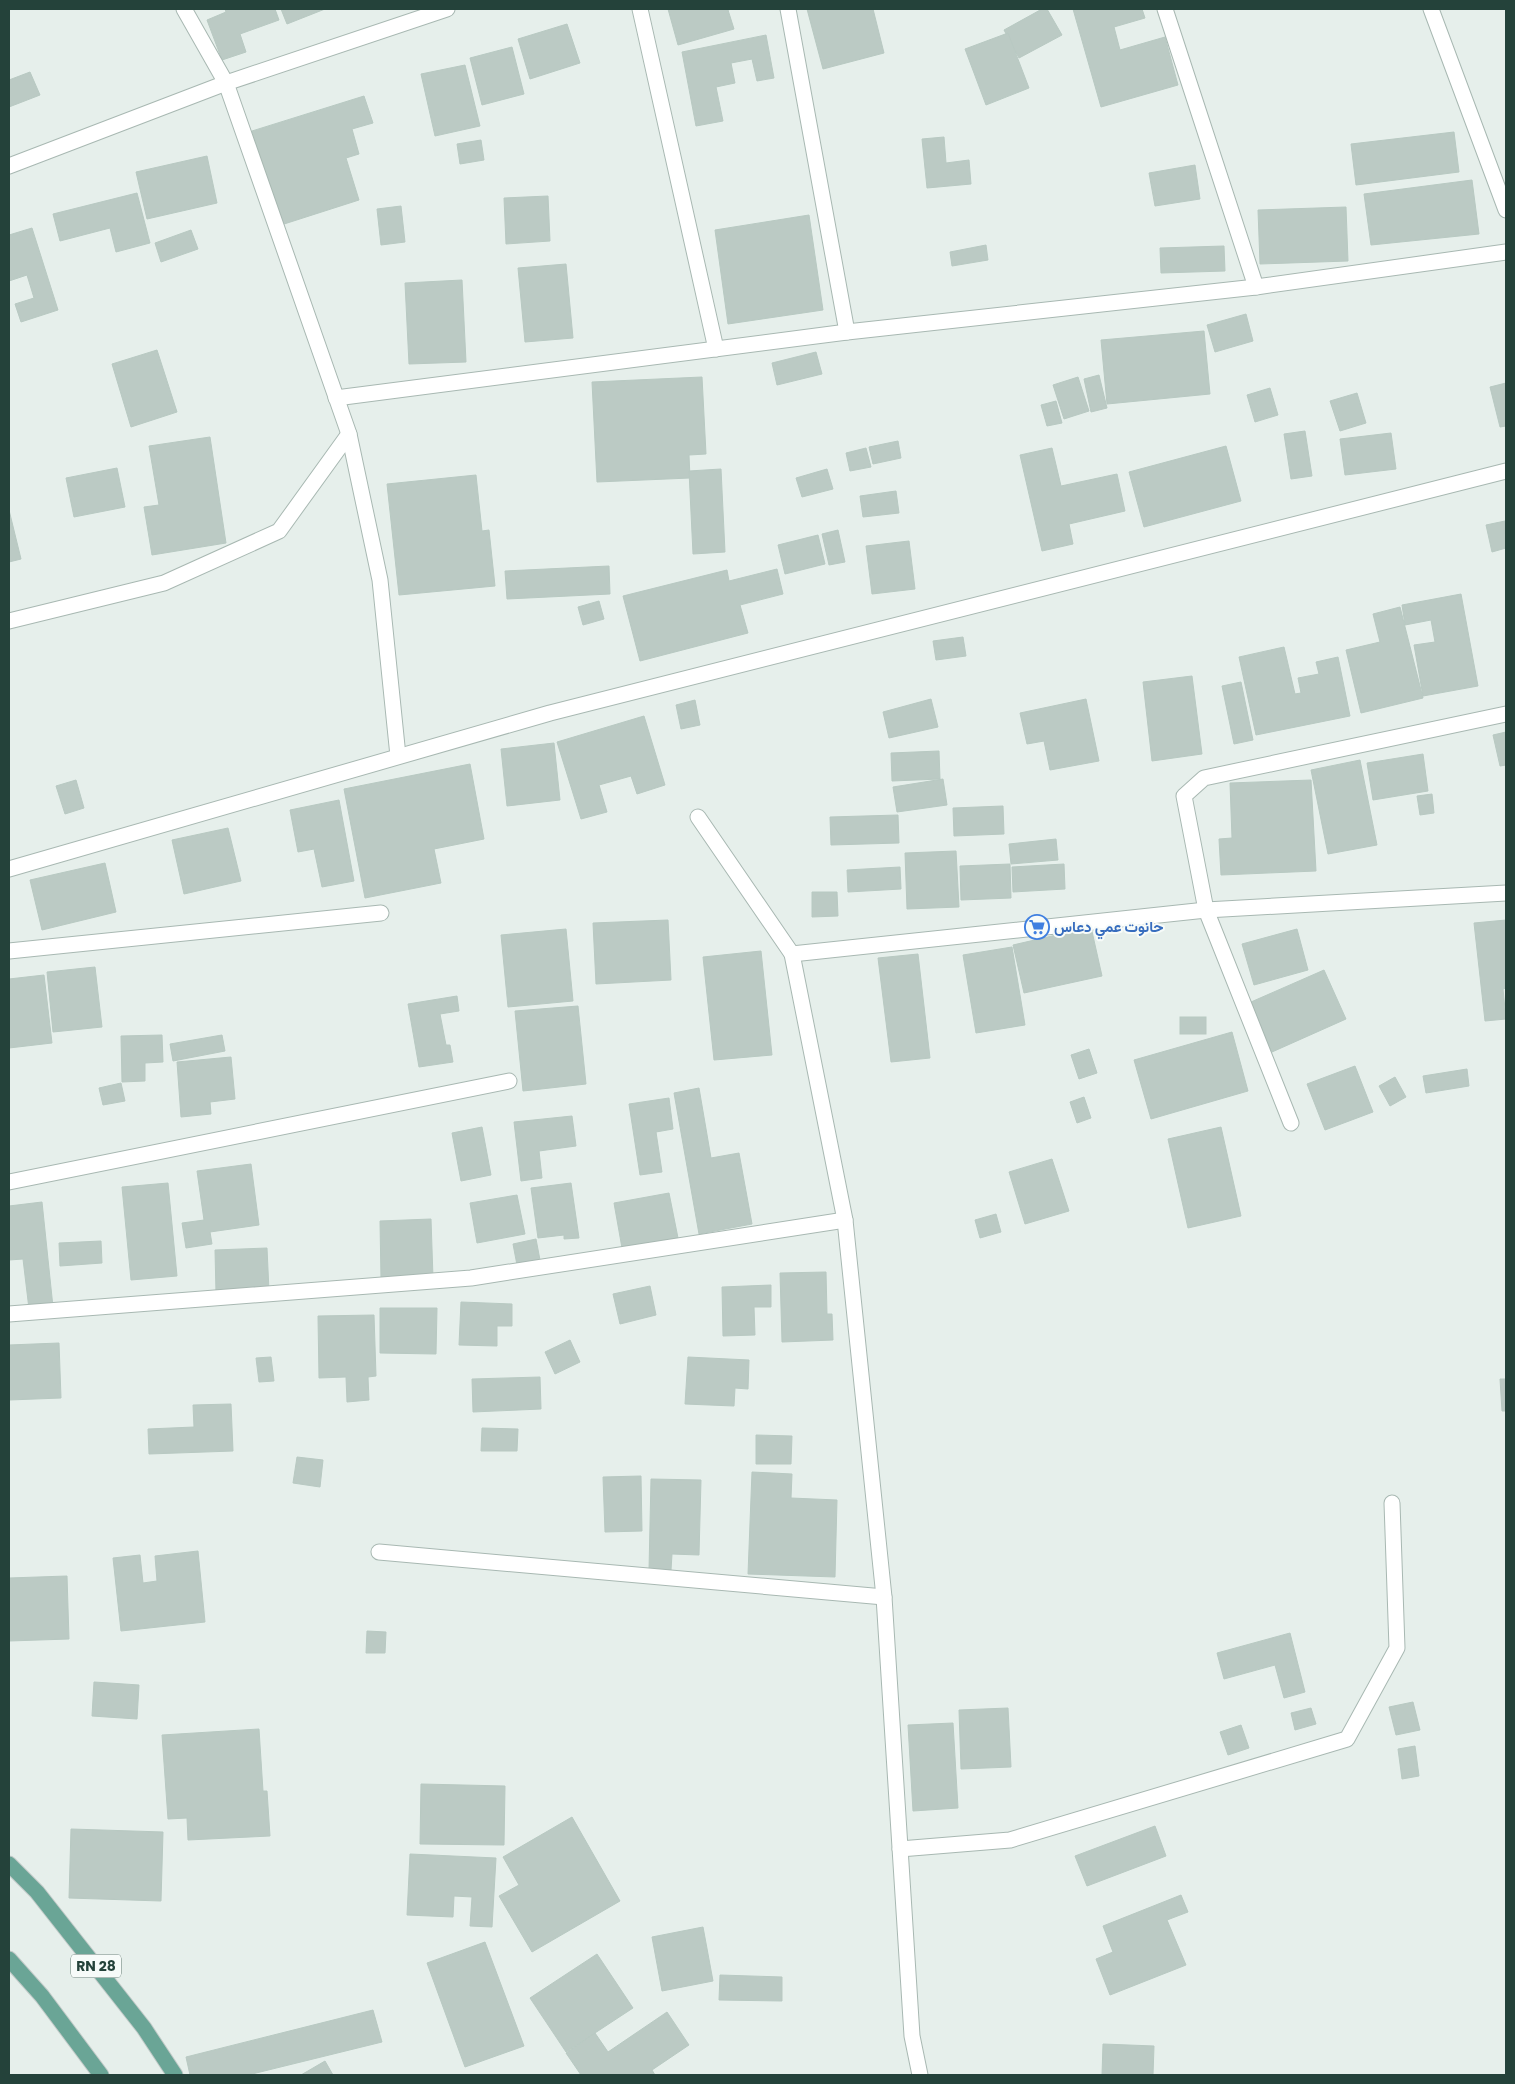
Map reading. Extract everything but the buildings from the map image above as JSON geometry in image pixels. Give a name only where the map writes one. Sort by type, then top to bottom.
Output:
[{"type":"main road","name":"RN 28","points":[[9,1864],[37,1892],[103,1975],[144,2028],[175,2075]]},
{"type":"main road","points":[[9,1959],[42,1996],[101,2075]]},
{"type":"street","points":[[184,9],[226,83],[349,434],[380,580],[398,756]]},
{"type":"street","points":[[9,166],[226,83],[447,9]]},
{"type":"street","points":[[640,9],[716,349]]},
{"type":"street","points":[[788,9],[847,332]]},
{"type":"street","points":[[1165,9],[1256,287]]},
{"type":"street","points":[[1431,9],[1506,210]]},
{"type":"street","points":[[336,398],[847,332],[1256,287],[1506,252]]},
{"type":"street","points":[[9,621],[164,583],[279,531],[349,434]]},
{"type":"street","points":[[9,869],[559,710],[1506,471]]},
{"type":"street","points":[[1291,1123],[1206,910],[1184,796],[1204,778],[1506,714]]},
{"type":"street","points":[[698,816],[792,954],[846,1220],[884,1596],[912,2036],[920,2075]]},
{"type":"street","points":[[792,954],[1206,910],[1506,893]]},
{"type":"street","points":[[9,950],[381,913]]},
{"type":"street","points":[[9,1182],[509,1081]]},
{"type":"street","points":[[9,1314],[471,1278],[846,1220]]},
{"type":"street","points":[[900,1849],[1010,1840],[1347,1740],[1397,1648],[1392,1503]]},
{"type":"street","points":[[379,1552],[884,1596]]},
{"type":"place","name":"حانوت عمي دعاس","points":[[1037,927]]}]
